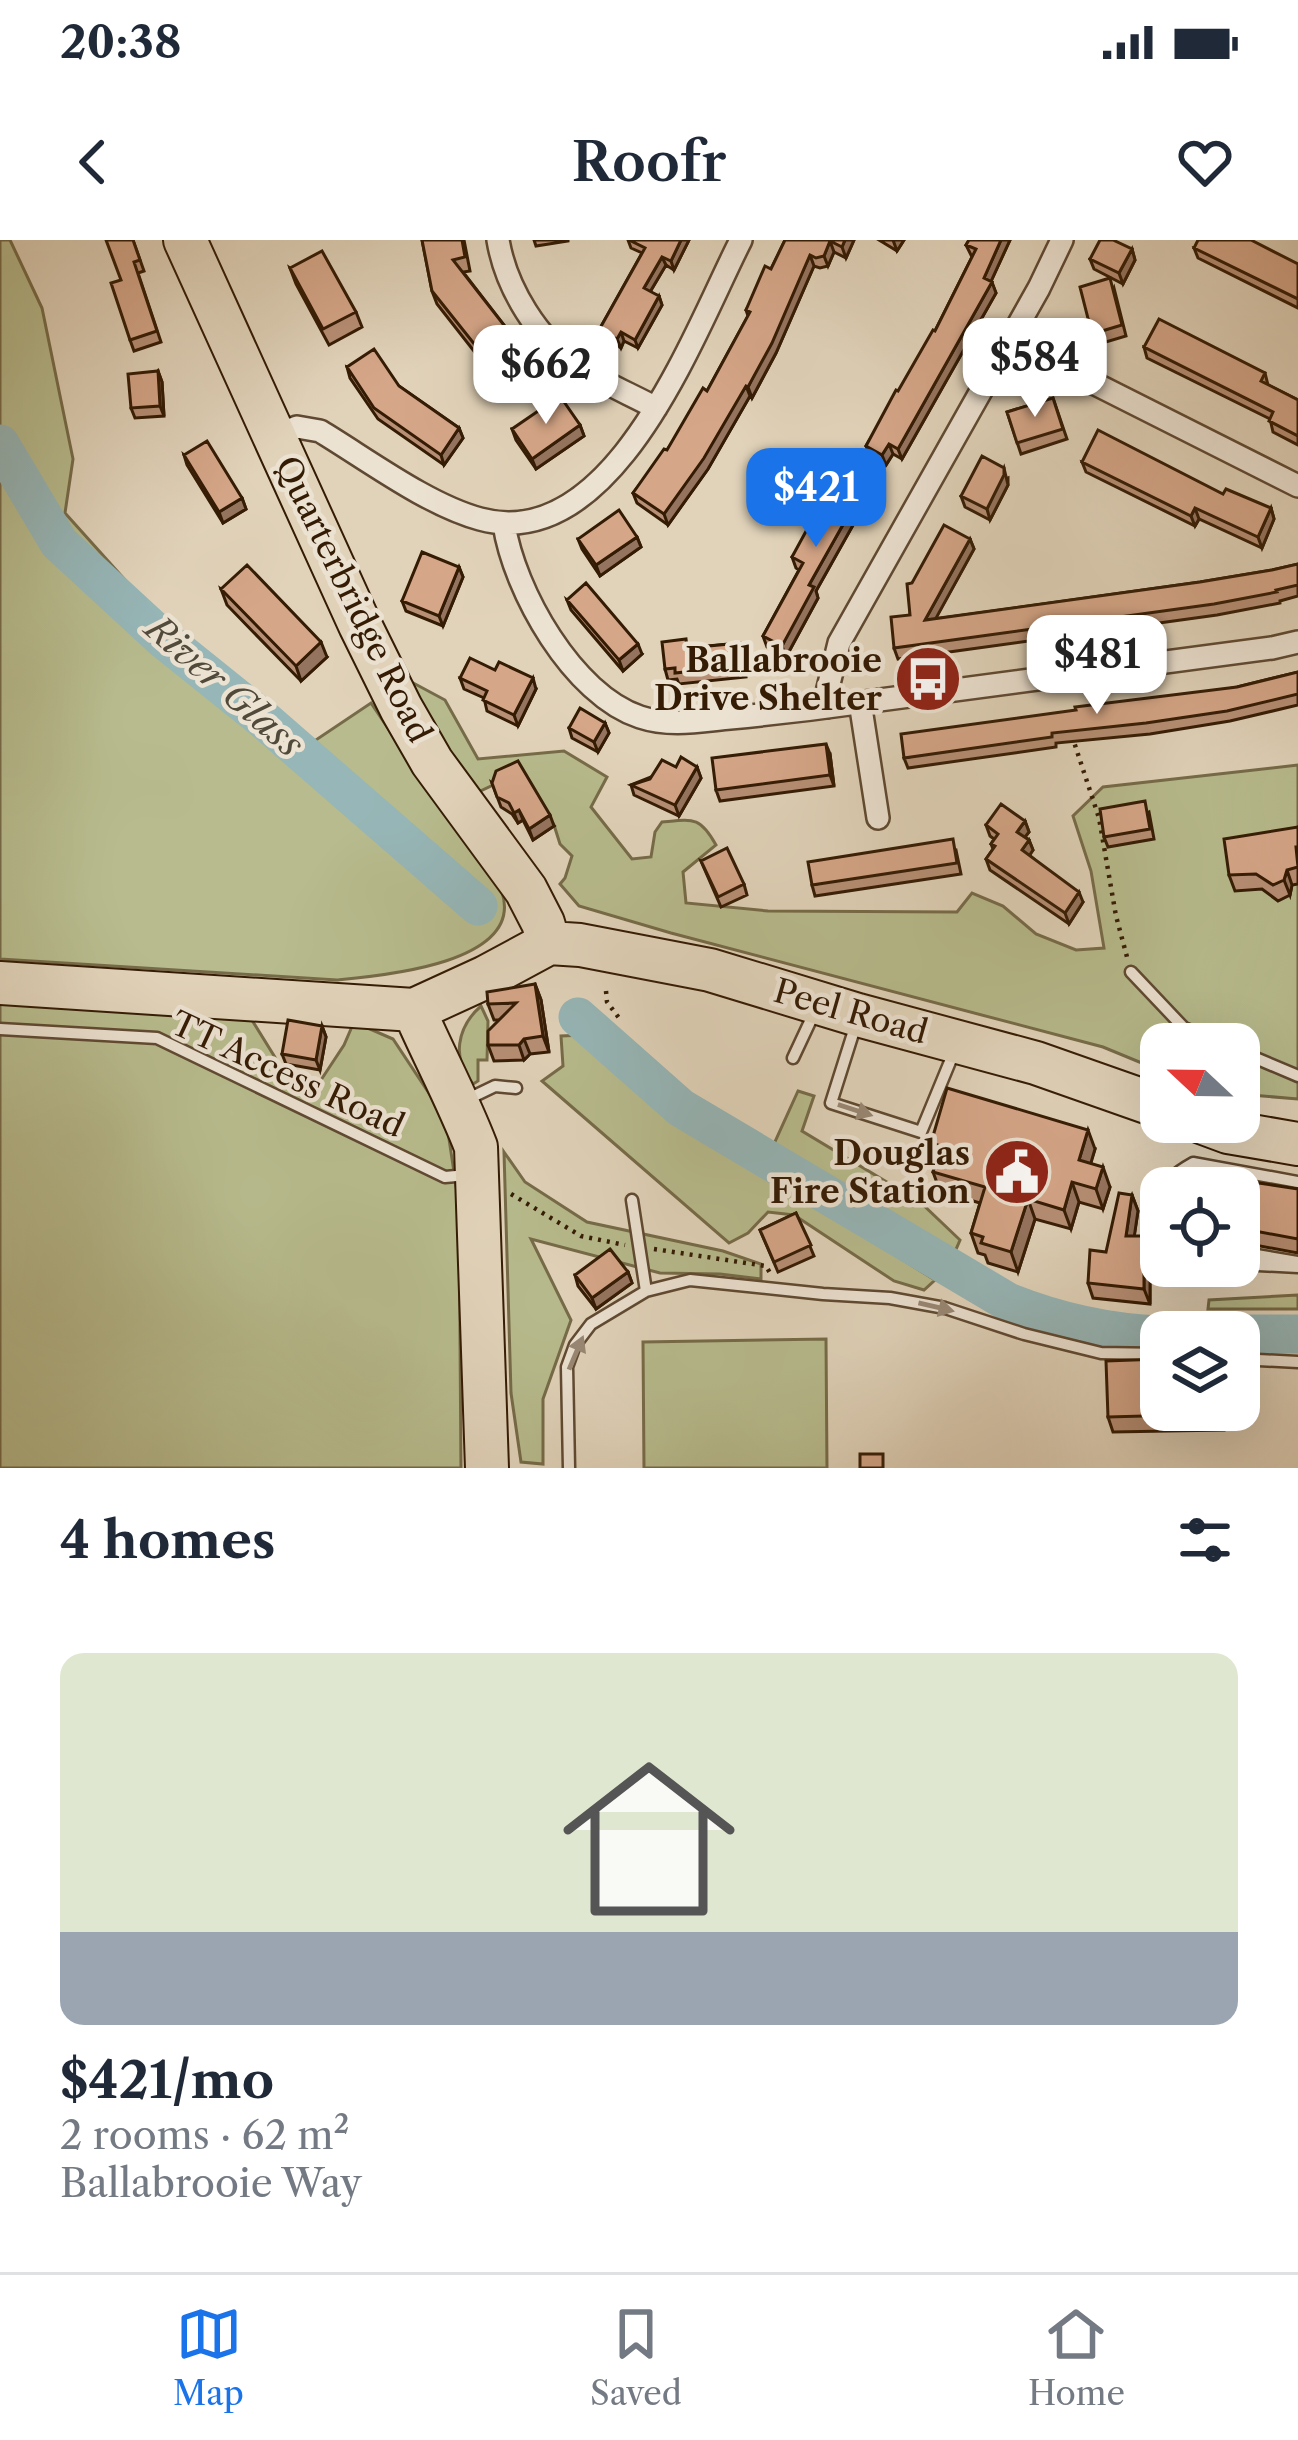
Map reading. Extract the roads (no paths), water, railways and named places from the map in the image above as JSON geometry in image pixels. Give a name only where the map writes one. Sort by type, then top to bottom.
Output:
[{"type":"highway","name":"Quarterbridge Road","points":[[185,240],[401,708],[432,761],[526,890],[543,923],[543,947]]},
{"type":"highway","points":[[0,983],[414,1010],[543,947]]},
{"type":"highway","name":"Peel Road","points":[[543,947],[710,970],[1140,1099]]},
{"type":"highway","points":[[414,1010],[460,1103],[476,1148],[487,1468]]},
{"type":"highway","points":[[1260,1137],[1298,1144]]},
{"type":"street","points":[[498,240],[524,308],[546,337],[576,365],[656,408]]},
{"type":"street","points":[[276,435],[297,427],[320,431],[448,507],[480,519],[504,524],[567,506],[619,463],[656,408],[741,240]]},
{"type":"street","points":[[828,707],[839,643],[1062,240]]},
{"type":"street","points":[[1010,340],[1298,486]]},
{"type":"street","points":[[504,524],[512,558],[535,610],[566,659],[607,699],[635,716],[660,723],[860,703],[1298,642]]},
{"type":"street","points":[[860,703],[878,818]]},
{"type":"lane","points":[[1131,972],[1179,1023]]},
{"type":"lane","points":[[839,1009],[831,1102],[921,1132],[958,1042]]},
{"type":"lane","points":[[793,1058],[839,1009]]},
{"type":"lane","name":"TT Access Road","points":[[0,1029],[157,1039],[445,1177],[476,1175]]},
{"type":"lane","points":[[1260,1060],[1298,1076]]},
{"type":"lane","points":[[460,1103],[495,1086],[516,1088]]},
{"type":"lane","points":[[1213,1143],[1298,1186]]},
{"type":"lane","points":[[1260,1183],[1298,1186]]},
{"type":"lane","points":[[632,1199],[646,1291]]},
{"type":"lane","points":[[1260,1257],[1298,1265]]},
{"type":"lane","points":[[1260,1264],[1298,1265]]},
{"type":"lane","points":[[569,1468],[567,1367],[575,1346],[591,1324],[646,1291],[690,1280],[890,1298],[945,1308],[1101,1353],[1140,1354]]},
{"type":"lane","points":[[1260,1360],[1298,1362]]},
{"type":"waterway","name":"River Glass","points":[[0,444],[59,543],[162,638],[478,906]]},
{"type":"waterway","name":"River Glass","points":[[578,1017],[681,1108],[1008,1302],[1083,1325],[1140,1333]]},
{"type":"waterway","name":"River Glass","points":[[1260,1334],[1298,1334]]},
{"type":"place","name":"Ballabrooie Drive Shelter","points":[[928,679]]},
{"type":"place","name":"Douglas Fire Station","points":[[1017,1172]]}]
